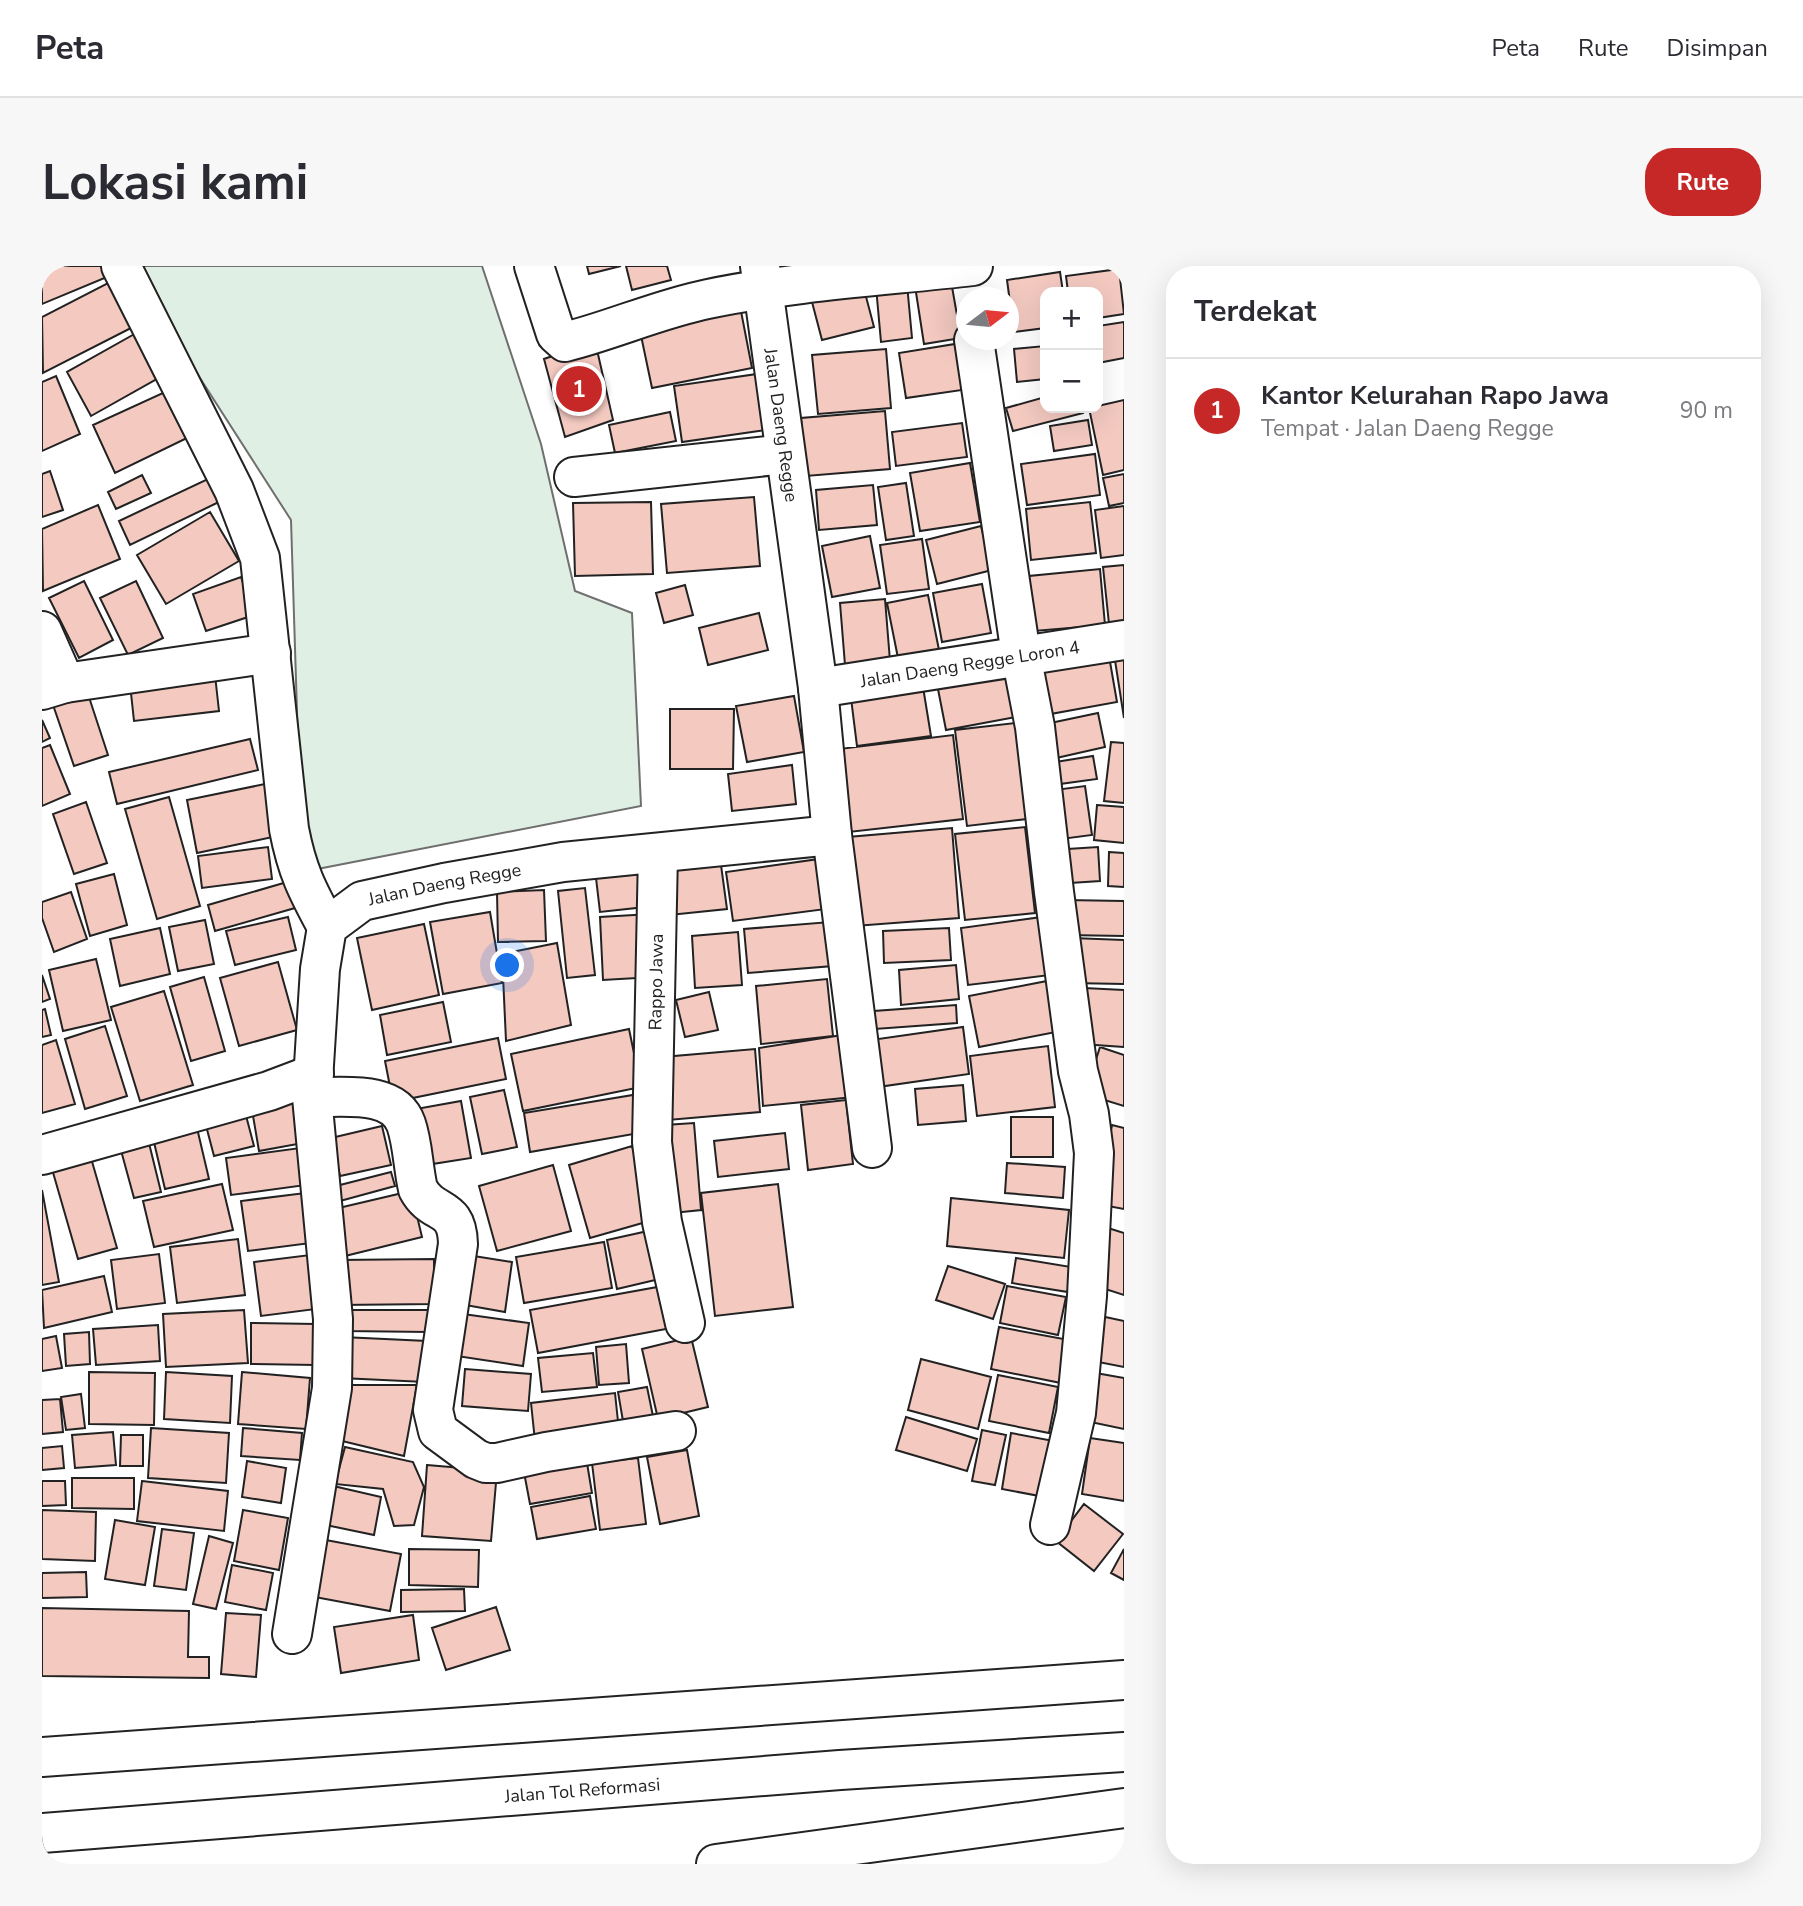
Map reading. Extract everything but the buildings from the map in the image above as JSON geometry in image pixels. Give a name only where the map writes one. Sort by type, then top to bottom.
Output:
[{"type":"main road","points":[[121,266],[233,490],[260,558],[289,830],[302,880],[327,927],[320,969],[313,1085],[333,1319],[332,1388],[292,1634]]},
{"type":"main road","points":[[534,266],[556,334],[565,342],[637,317],[695,302],[761,278],[966,274]]},
{"type":"main road","name":"Jalan Daeng Regge","points":[[761,278],[818,688],[832,835],[872,1148]]},
{"type":"main road","points":[[975,350],[1021,655],[1035,727],[1079,1071],[1107,1118],[1094,1153],[1084,1337],[1076,1413],[1051,1525]]},
{"type":"main road","points":[[574,477],[785,454]]},
{"type":"main road","points":[[42,631],[53,686],[271,653]]},
{"type":"main road","name":"Jalan Daeng Regge Loron 4","points":[[818,688],[1124,640]]},
{"type":"main road","name":"Jalan Daeng Regge","points":[[327,927],[362,901],[444,883],[563,862],[832,835]]},
{"type":"main road","name":"Rappo Jawa","points":[[658,853],[652,1142],[662,1222],[685,1323]]},
{"type":"main road","points":[[42,1155],[269,1091],[313,1085],[392,1105],[402,1114],[407,1124],[416,1179],[423,1198],[449,1214],[455,1221],[458,1244],[433,1410],[438,1431],[486,1463],[676,1431]]},
{"type":"main road","points":[[42,1758],[1124,1680]]},
{"type":"main road","name":"Jalan Tol Reformasi","points":[[42,1833],[839,1770],[1124,1752]]},
{"type":"main road","points":[[716,1864],[1124,1808]]},
{"type":"green space","points":[[128,266],[482,266],[541,444],[575,591],[632,613],[641,806],[302,872],[291,520]]},
{"type":"place","name":"Kantor Kelurahan Rapo Jawa","points":[[579,389]]}]
